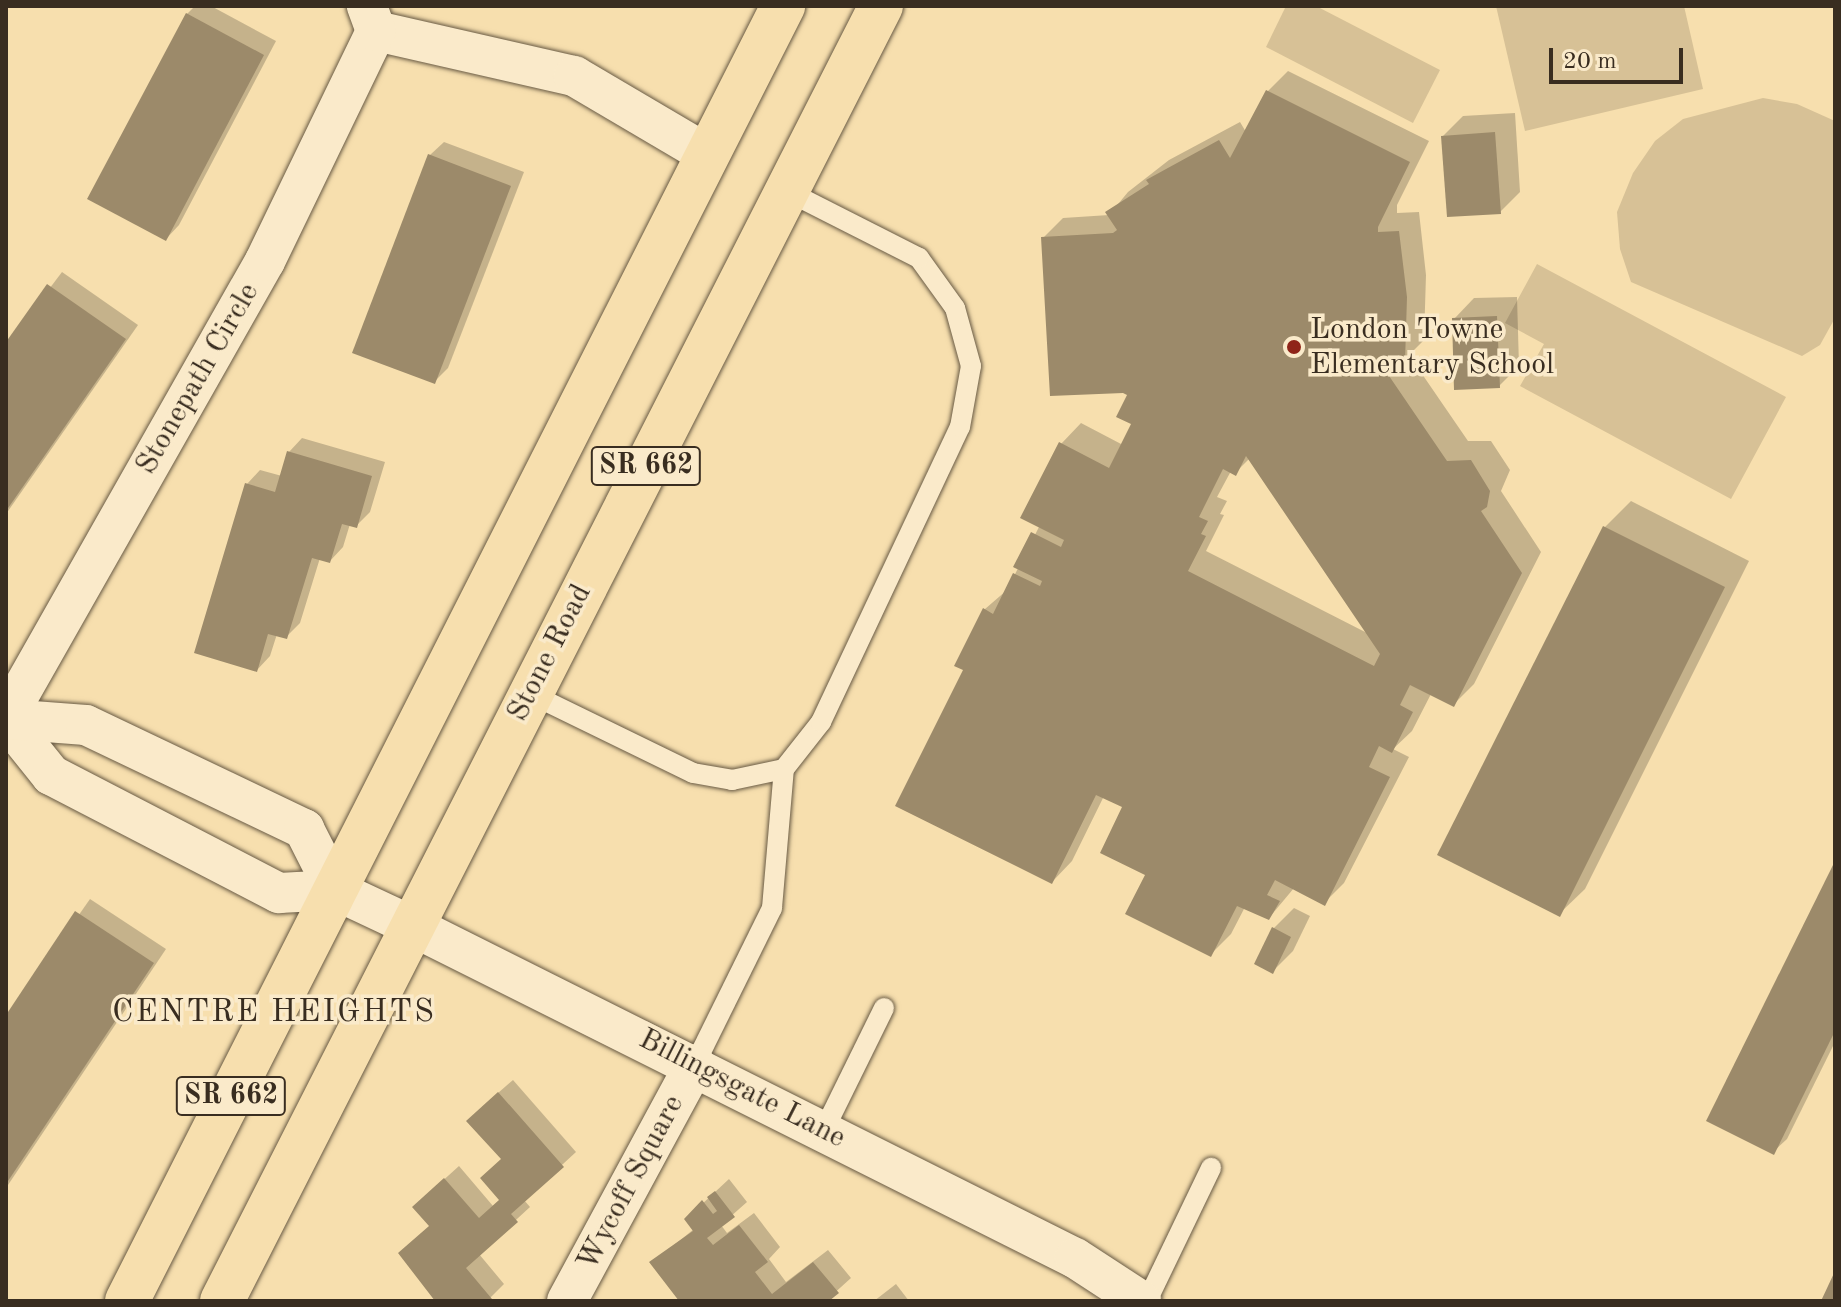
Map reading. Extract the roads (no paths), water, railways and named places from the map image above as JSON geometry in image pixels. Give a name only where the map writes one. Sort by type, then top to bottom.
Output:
[{"type":"main road","name":"SR 662","points":[[127,1301],[783,6]]},
{"type":"main road","name":"Stone Road","points":[[222,1301],[881,6]]},
{"type":"street","name":"Stonepath Circle","points":[[6,718],[265,261],[372,18],[574,76],[708,155]]},
{"type":"street","points":[[6,719],[86,725],[304,829],[335,890],[279,893],[51,775],[6,719]]},
{"type":"street","name":"Billingsgate Lane","points":[[335,890],[695,1064],[1075,1258],[1144,1301]]},
{"type":"street","name":"Wycoff Square","points":[[567,1301],[695,1064]]},
{"type":"lane","points":[[695,1064],[772,908],[784,769],[821,722],[960,427],[971,366],[955,308],[919,258],[787,191]]},
{"type":"lane","points":[[529,693],[693,773],[732,780],[784,769]]},
{"type":"lane","points":[[824,1130],[884,1008]]},
{"type":"lane","points":[[1144,1301],[1211,1168]]},
{"type":"place","name":"London Towne Elementary School","points":[[1294,347]]},
{"type":"district","name":"CENTRE HEIGHTS","points":[[274,1013]]}]
